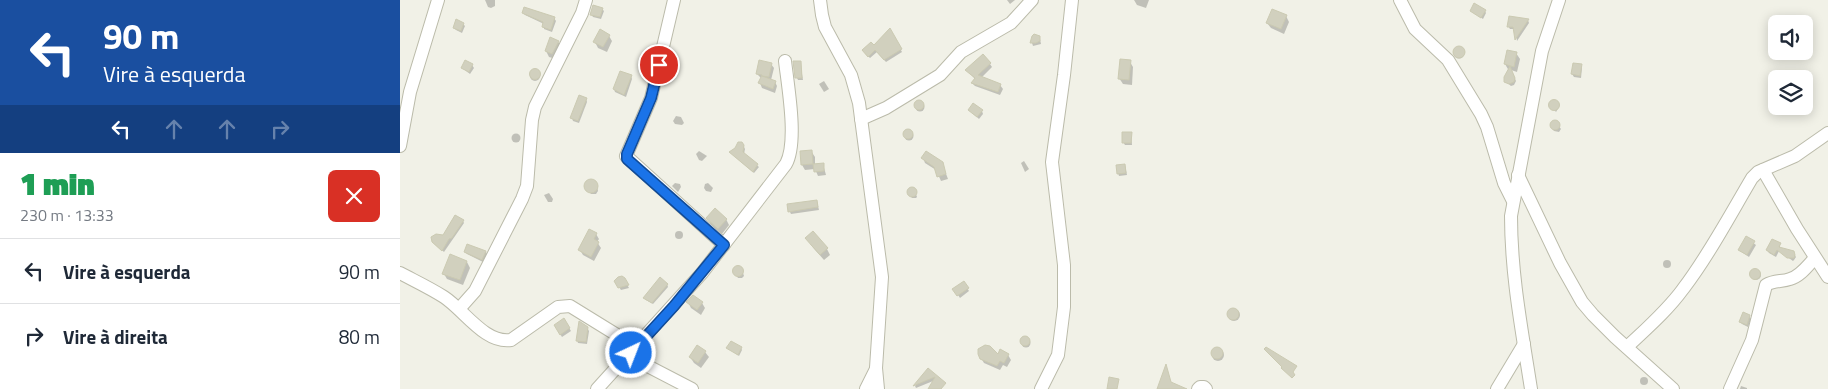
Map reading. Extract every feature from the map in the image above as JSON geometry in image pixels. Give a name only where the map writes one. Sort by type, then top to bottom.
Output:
[{"type":"street","points":[[400,146],[410,92],[438,0]]},
{"type":"street","points":[[459,309],[476,291],[522,199],[529,177],[532,120],[535,106],[582,13],[586,0]]},
{"type":"street","points":[[674,0],[651,98],[626,156],[724,245]]},
{"type":"street","points":[[820,0],[825,27],[851,75],[859,104],[882,277],[876,368],[878,389]]},
{"type":"street","points":[[861,119],[886,108],[940,75],[961,52],[1011,23],[1032,0]]},
{"type":"street","points":[[1041,389],[1058,355],[1064,307],[1064,265],[1052,162],[1072,0]]},
{"type":"street","points":[[1400,0],[1415,29],[1448,60],[1481,114],[1487,127],[1504,182],[1514,201]]},
{"type":"street","points":[[1532,389],[1514,286],[1511,216],[1542,51],[1559,0]]},
{"type":"street","points":[[597,389],[680,300],[789,158],[791,151],[790,97],[785,61]]},
{"type":"street","points":[[1627,347],[1664,312],[1699,268],[1752,178],[1758,172],[1795,156],[1828,133]]},
{"type":"street","points":[[1763,170],[1797,230],[1828,277]]},
{"type":"street","points":[[1518,175],[1560,263],[1582,302],[1593,315],[1673,389]]},
{"type":"street","points":[[1730,389],[1752,340],[1766,285],[1771,282],[1798,276],[1815,258]]},
{"type":"street","points":[[400,273],[445,298],[482,330],[494,338],[503,341],[510,340],[558,307],[570,306],[617,334],[638,361],[692,389]]},
{"type":"street","points":[[1497,389],[1524,344]]},
{"type":"street","points":[[866,389],[876,368]]},
{"type":"street","points":[[1198,389],[1200,387],[1206,389]]},
{"type":"building","points":[[1474,3],[1486,10],[1481,18],[1470,11]]},
{"type":"building","points":[[593,5],[603,8],[600,17],[590,15]]},
{"type":"building","points":[[524,7],[555,17],[551,30],[542,27],[543,22],[522,13]]},
{"type":"building","points":[[1272,9],[1287,15],[1281,29],[1266,23]]},
{"type":"building","points":[[1509,16],[1529,19],[1515,40],[1513,27],[1507,27]]},
{"type":"building","points":[[456,19],[464,23],[461,31],[453,28]]},
{"type":"building","points":[[890,28],[902,49],[884,60],[875,50],[868,57],[862,50],[871,42],[874,45]]},
{"type":"building","points":[[600,29],[610,35],[603,47],[593,42]]},
{"type":"building","points":[[1034,34],[1040,36],[1040,41],[1030,43],[1032,36]]},
{"type":"building","points":[[550,37],[559,41],[552,54],[545,51]]},
{"type":"building","points":[[1459,46],[1465,52],[1459,58],[1453,52]]},
{"type":"building","points":[[1507,50],[1517,52],[1514,67],[1504,64]]},
{"type":"building","points":[[983,54],[991,63],[978,75],[1001,84],[998,92],[971,83],[975,78],[965,70]]},
{"type":"building","points":[[1120,59],[1131,60],[1129,80],[1118,79]]},
{"type":"building","points":[[465,60],[473,64],[469,72],[461,68]]},
{"type":"building","points":[[759,60],[772,63],[769,77],[762,76],[776,81],[773,89],[758,83],[762,75],[756,74]]},
{"type":"building","points":[[793,61],[801,61],[802,78],[795,78]]},
{"type":"building","points":[[1573,63],[1582,64],[1580,76],[1571,74]]},
{"type":"building","points":[[1510,66],[1515,78],[1514,82],[1509,84],[1504,82],[1504,77]]},
{"type":"building","points":[[533,69],[537,69],[540,74],[539,78],[533,79],[530,76],[530,72]]},
{"type":"building","points":[[620,71],[632,75],[624,95],[613,89]]},
{"type":"building","points":[[579,95],[587,98],[578,121],[570,118]]},
{"type":"building","points":[[917,100],[921,100],[924,105],[923,109],[917,110],[914,107],[914,103]]},
{"type":"building","points":[[1552,100],[1556,100],[1559,105],[1558,109],[1552,110],[1549,107],[1549,103]]},
{"type":"building","points":[[973,103],[983,110],[977,117],[968,110]]},
{"type":"building","points":[[1553,120],[1557,120],[1560,125],[1559,129],[1553,130],[1550,127],[1550,123]]},
{"type":"building","points":[[906,129],[910,129],[913,134],[912,138],[906,139],[903,136],[903,132]]},
{"type":"building","points":[[1122,132],[1132,132],[1131,143],[1122,143]]},
{"type":"building","points":[[738,142],[742,142],[744,145],[743,152],[758,164],[753,172],[729,152],[735,148]]},
{"type":"building","points":[[812,150],[813,164],[801,165],[800,151]]},
{"type":"building","points":[[926,151],[943,162],[946,174],[937,177],[934,167],[921,158]]},
{"type":"building","points":[[824,163],[824,171],[814,172],[813,164]]},
{"type":"building","points":[[1125,164],[1126,173],[1117,174],[1116,165]]},
{"type":"building","points":[[591,179],[596,181],[598,186],[596,191],[591,193],[586,191],[584,186],[586,181]]},
{"type":"building","points":[[910,187],[914,187],[917,192],[916,196],[910,197],[907,194],[907,190]]},
{"type":"building","points":[[817,200],[818,207],[788,212],[787,204]]},
{"type":"building","points":[[715,208],[727,219],[718,229],[706,218]]},
{"type":"building","points":[[455,215],[464,220],[442,251],[432,242],[431,237],[436,234],[443,235]]},
{"type":"building","points":[[589,229],[597,233],[594,239],[599,242],[591,257],[578,250]]},
{"type":"building","points":[[813,231],[828,248],[820,255],[805,238]]},
{"type":"building","points":[[1746,236],[1755,241],[1747,255],[1738,250]]},
{"type":"building","points":[[1772,239],[1781,243],[1779,247],[1794,251],[1794,258],[1787,258],[1777,250],[1774,255],[1766,250]]},
{"type":"building","points":[[467,244],[486,251],[482,260],[464,252]]},
{"type":"building","points":[[450,254],[467,261],[460,280],[442,274]]},
{"type":"building","points":[[736,266],[740,266],[743,271],[742,275],[736,276],[733,273],[733,269]]},
{"type":"building","points":[[1753,269],[1757,269],[1760,274],[1759,278],[1753,279],[1750,276],[1750,272]]},
{"type":"building","points":[[622,276],[629,285],[618,288],[614,281]]},
{"type":"building","points":[[660,277],[668,284],[652,303],[643,298]]},
{"type":"building","points":[[964,281],[969,288],[957,296],[952,289]]},
{"type":"building","points":[[693,295],[703,302],[697,310],[686,302]]},
{"type":"building","points":[[1231,308],[1235,308],[1239,314],[1235,320],[1231,320],[1227,316],[1227,312]]},
{"type":"building","points":[[1743,312],[1750,315],[1747,325],[1739,322]]},
{"type":"building","points":[[564,318],[570,328],[560,335],[554,325]]},
{"type":"building","points":[[579,321],[588,327],[586,342],[576,341]]},
{"type":"building","points":[[1023,336],[1027,336],[1030,341],[1029,345],[1023,346],[1020,343],[1020,339]]},
{"type":"building","points":[[731,341],[742,347],[738,355],[726,348]]},
{"type":"building","points":[[697,345],[706,351],[698,363],[689,357]]},
{"type":"building","points":[[985,345],[990,346],[998,354],[1000,349],[1009,354],[1004,363],[1000,361],[997,366],[980,359],[978,349]]},
{"type":"building","points":[[1215,347],[1219,347],[1223,353],[1219,359],[1215,359],[1211,355],[1211,351]]},
{"type":"building","points":[[1266,347],[1297,366],[1293,372],[1295,375],[1292,378],[1264,349]]},
{"type":"building","points":[[1166,364],[1171,382],[1187,389],[1157,389]]},
{"type":"building","points":[[928,368],[946,383],[941,389],[928,389],[935,377],[913,386]]},
{"type":"building","points":[[1109,377],[1119,379],[1117,389],[1107,389]]},
{"type":"route","points":[[631,353],[674,306],[724,245],[627,159],[626,156],[651,98],[659,65]]}]
